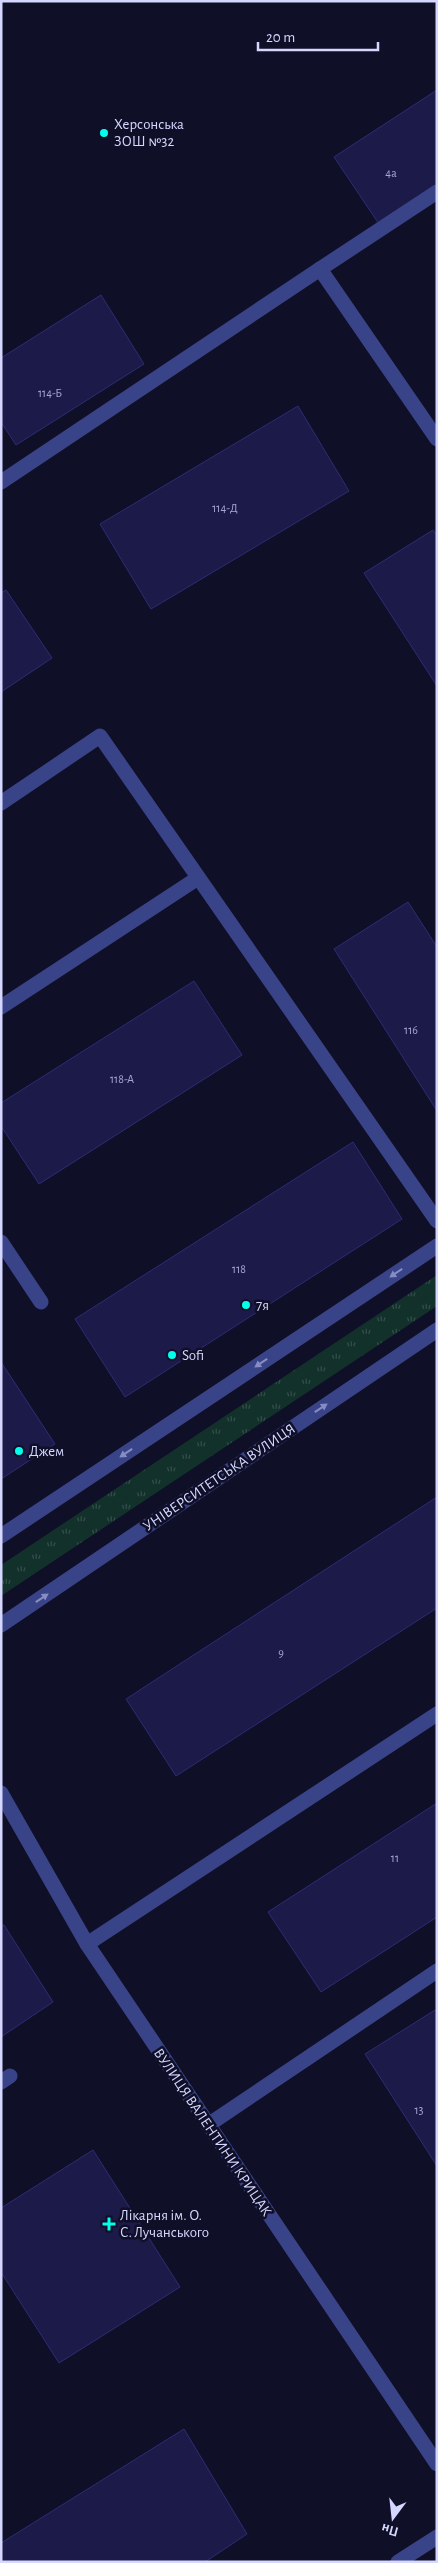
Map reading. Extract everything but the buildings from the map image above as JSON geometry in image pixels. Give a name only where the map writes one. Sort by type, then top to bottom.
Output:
[{"type":"street","points":[[1,482],[437,192]]},
{"type":"street","points":[[320,269],[437,439]]},
{"type":"street","points":[[1,803],[100,736],[437,1221]]},
{"type":"street","points":[[1,1007],[198,878]]},
{"type":"street","points":[[1,1242],[41,1302]]},
{"type":"street","points":[[1,1536],[437,1246]]},
{"type":"street","name":"УНІВЕРСИТЕТСЬКА ВУЛИЦЯ","points":[[1,1625],[437,1330]]},
{"type":"street","points":[[87,1944],[437,1714]]},
{"type":"street","name":"ВУЛИЦЯ ВАЛЕНТИНИ КРИЦАК","points":[[1,1793],[87,1944],[437,2464]]},
{"type":"street","points":[[208,2125],[437,1971]]},
{"type":"street","points":[[398,2562],[437,2537]]},
{"type":"green space","points":[[437,1275],[437,1306],[1,1596],[1,1565]]},
{"type":"place","name":"Херсонська ЗОШ №32","points":[[104,133]]},
{"type":"place","name":"7я","points":[[246,1305]]},
{"type":"place","name":"Sofi","points":[[172,1355]]},
{"type":"place","name":"Джем","points":[[19,1451]]},
{"type":"place","name":"Лікарня ім. О. С. Лучанського","points":[[109,2224]]}]
